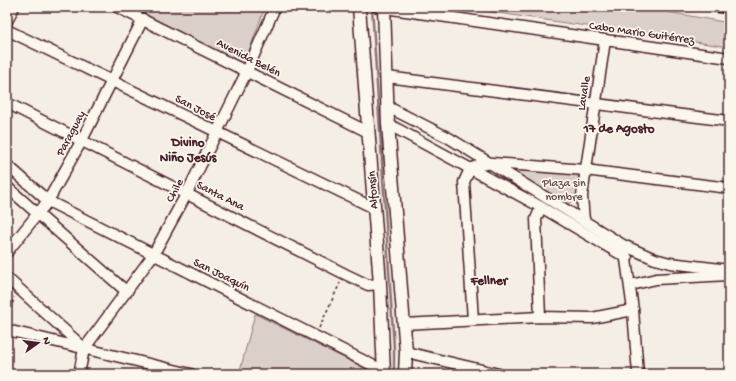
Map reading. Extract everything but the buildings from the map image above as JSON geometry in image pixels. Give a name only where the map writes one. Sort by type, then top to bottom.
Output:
[{"type":"street","points":[[7,22],[14,7]]},
{"type":"street","name":"Avenida Belén","points":[[117,7],[368,132]]},
{"type":"street","name":"Chile","points":[[79,374],[84,349],[153,255],[187,193],[247,71],[275,7]]},
{"type":"street","name":"Alfonsín","points":[[359,7],[380,284],[384,372]]},
{"type":"street","name":"Alfonsín","points":[[382,8],[387,77],[388,124],[406,352],[405,374]]},
{"type":"street","name":"Cabo Mario Guitérrez","points":[[382,8],[729,58]]},
{"type":"street","name":"Paraguay","points":[[7,252],[48,201],[82,140],[143,19]]},
{"type":"street","name":"San José","points":[[7,30],[374,208]]},
{"type":"street","name":"Lavalle","points":[[584,221],[582,196],[585,170],[605,40]]},
{"type":"street","points":[[387,77],[595,102],[729,121]]},
{"type":"street","name":"Santa Ana","points":[[7,103],[345,274],[368,285],[380,284]]},
{"type":"street","points":[[388,107],[450,138],[492,163],[564,210],[623,245],[655,259],[670,263],[729,270]]},
{"type":"street","points":[[388,124],[542,207],[627,258]]},
{"type":"street","points":[[472,320],[464,182],[470,169],[480,164],[492,163],[585,170],[729,188]]},
{"type":"street","name":"San Joaquín","points":[[7,165],[48,201],[153,255],[316,335],[384,372]]},
{"type":"street","points":[[7,187],[127,292]]},
{"type":"street","points":[[564,210],[575,203],[582,196]]},
{"type":"street","points":[[540,317],[536,219],[542,207]]},
{"type":"street","points":[[623,245],[627,258],[631,285],[638,374]]},
{"type":"street","points":[[631,285],[656,279],[729,275]]},
{"type":"street","points":[[10,281],[84,349]]},
{"type":"street","points":[[404,324],[540,317],[592,318],[633,310]]},
{"type":"street","points":[[7,330],[84,349],[151,370],[191,374]]},
{"type":"street","points":[[406,352],[499,374]]},
{"type":"path","points":[[316,335],[345,274]]},
{"type":"path","points":[[7,314],[12,306],[15,296],[10,281]]},
{"type":"green space","points":[[132,7],[265,7],[244,65]]},
{"type":"green space","points":[[457,7],[640,7],[729,23],[729,47]]},
{"type":"green space","name":"Plaza sin nombre","points":[[510,170],[577,175],[580,179],[577,195],[570,203],[562,204]]},
{"type":"green space","points":[[255,314],[376,374],[239,374]]},
{"type":"waterway","points":[[372,7],[394,348],[394,374]]},
{"type":"railway","points":[[690,7],[729,14]]},
{"type":"district","name":"17 de Agosto","points":[[619,127]]},
{"type":"district","name":"Divino Niño Jesús","points":[[188,148]]},
{"type":"district","name":"Fellner","points":[[489,279]]}]
